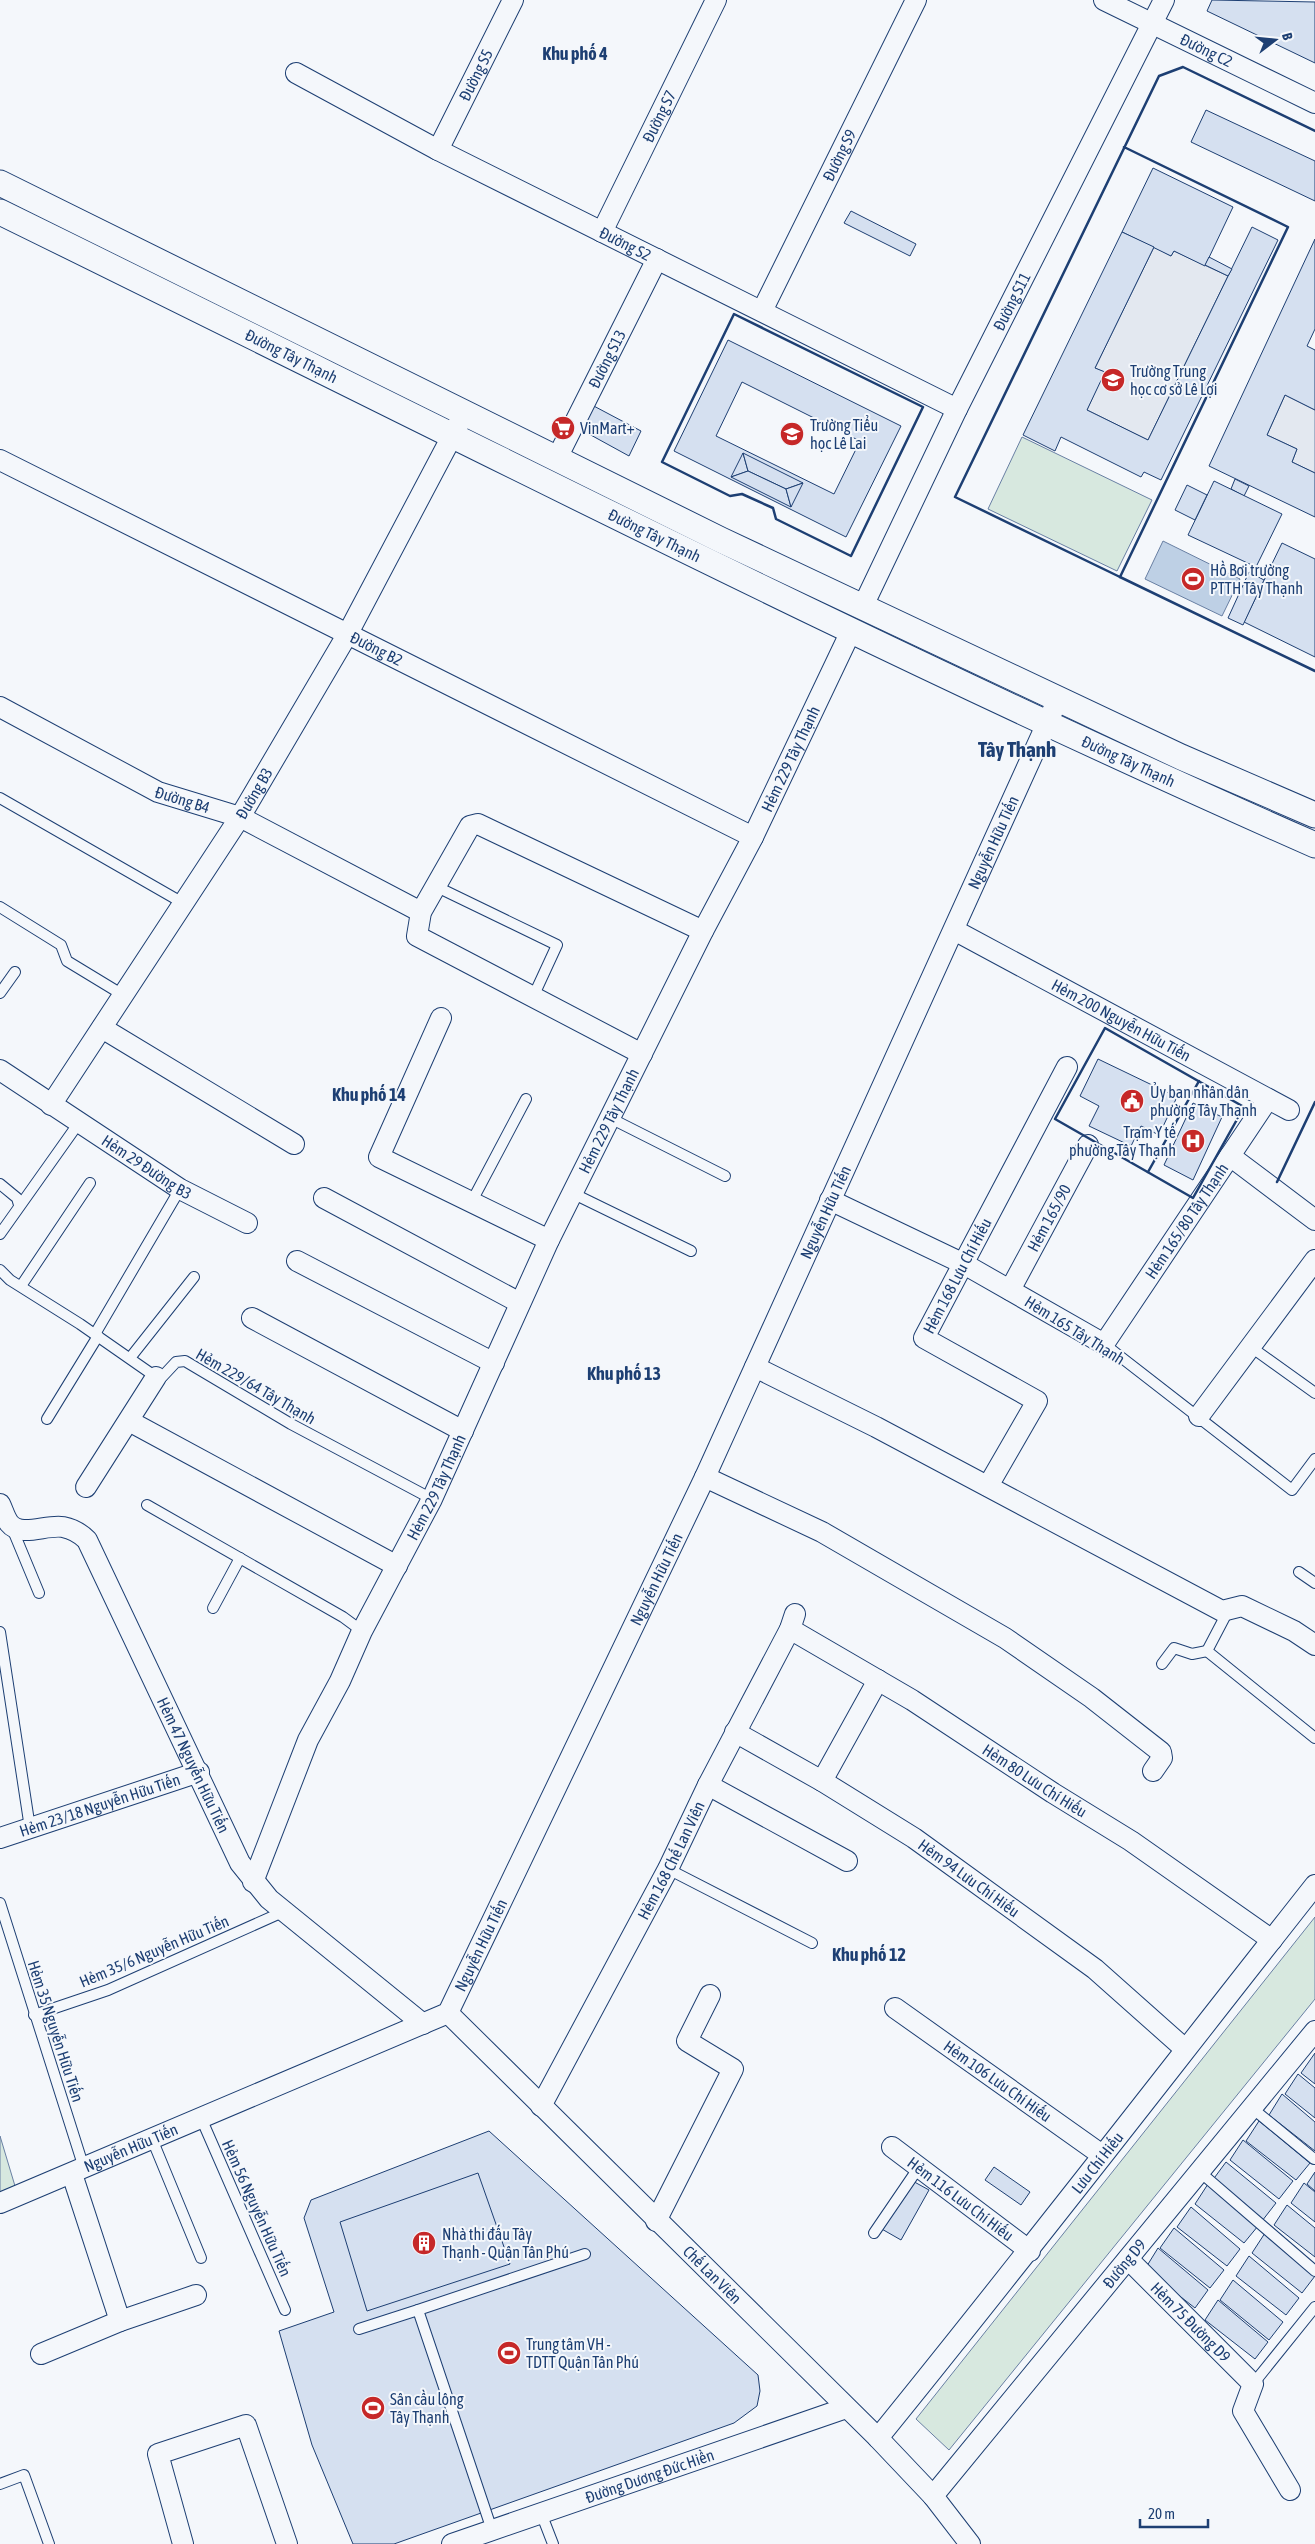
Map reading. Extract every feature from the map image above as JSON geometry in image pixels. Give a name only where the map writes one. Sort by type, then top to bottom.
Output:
[{"type":"street","name":"Đường S5","points":[[438,150],[513,0]]},
{"type":"street","name":"Đường S7","points":[[602,232],[716,0]]},
{"type":"street","name":"Đường S9","points":[[762,311],[916,0]]},
{"type":"street","name":"Đường C2","points":[[1104,0],[1315,103]]},
{"type":"street","name":"Đường S11","points":[[863,606],[957,409],[1164,0]]},
{"type":"street","name":"Đường S2","points":[[296,74],[438,150],[957,409]]},
{"type":"street","name":"Đường Tây Thạnh","points":[[0,183],[720,540],[1180,757],[1315,815]]},
{"type":"street","name":"Đường Tây Thạnh","points":[[0,212],[453,434],[699,559],[1047,725],[1315,845]]},
{"type":"street","name":"Đường S13","points":[[557,458],[657,260]]},
{"type":"street","name":"Đường B3","points":[[51,1105],[240,817],[347,635],[465,412]]},
{"type":"street","name":"Đường B2","points":[[0,460],[753,837]]},
{"type":"street","points":[[851,632],[863,606]]},
{"type":"street","name":"Hẻm 229 Tây Thạnh","points":[[253,1882],[308,1740],[352,1656],[372,1611],[432,1499],[572,1193],[703,931],[753,837],[851,632]]},
{"type":"street","name":"Nguyễn Hữu Tiến","points":[[0,2203],[448,2013],[705,1477],[1058,699]]},
{"type":"street","name":"Đường B4","points":[[0,707],[158,792],[240,817],[420,912]]},
{"type":"street","points":[[642,1054],[416,936],[420,912],[470,826],[480,824],[703,931]]},
{"type":"street","name":"Hẻm 200 Nguyễn Hữu Tiến","points":[[954,930],[1290,1110]]},
{"type":"street","points":[[441,1018],[379,1157],[472,1200],[550,1240]]},
{"type":"street","points":[[102,1028],[294,1144]]},
{"type":"street","name":"Hẻm 168 Lưu Chí Hiếu","points":[[988,1486],[1037,1401],[924,1338],[1067,1067]]},
{"type":"street","points":[[0,1070],[51,1105]]},
{"type":"street","name":"Hẻm 165/80 Tây Thạnh","points":[[1104,1344],[1268,1099]]},
{"type":"street","name":"Hẻm 29 Đường B3","points":[[51,1105],[180,1189],[247,1223]]},
{"type":"street","name":"Hẻm 165/90","points":[[1010,1290],[1088,1145]]},
{"type":"street","points":[[1230,1156],[1315,1220]]},
{"type":"street","points":[[324,1198],[520,1304]]},
{"type":"street","name":"Hẻm 165 Tây Thạnh","points":[[830,1200],[964,1264],[1104,1344]]},
{"type":"street","points":[[297,1260],[494,1363]]},
{"type":"street","points":[[1199,1416],[1315,1260]]},
{"type":"street","points":[[252,1318],[463,1431]]},
{"type":"street","points":[[755,1368],[876,1427],[1222,1611],[1242,1606],[1294,1631],[1315,1645]]},
{"type":"street","points":[[86,1487],[156,1377]]},
{"type":"street","points":[[128,1421],[397,1566]]},
{"type":"street","points":[[705,1477],[822,1532],[1005,1638],[1092,1698],[1160,1752],[1162,1758],[1153,1771]]},
{"type":"street","points":[[0,1504],[11,1525]]},
{"type":"street","name":"Hẻm 47 Nguyễn Hữu Tiến","points":[[11,1525],[25,1530],[61,1527],[78,1533],[88,1540],[199,1772],[230,1845],[253,1882],[285,1911],[423,2024]]},
{"type":"street","name":"Hẻm 80 Lưu Chí Hiếu","points":[[793,1622],[878,1680],[1131,1841],[1272,1940]]},
{"type":"street","name":"Hẻm 168 Chế Lan Viên","points":[[541,2106],[668,1869],[708,1785],[793,1622]]},
{"type":"street","points":[[822,1781],[878,1680]]},
{"type":"street","name":"Hẻm 94 Lưu Chí Hiếu","points":[[735,1732],[822,1781],[914,1838],[1095,1969],[1185,2049]]},
{"type":"street","name":"Hẻm 23/18 Nguyễn Hữu Tiến","points":[[0,1838],[199,1772]]},
{"type":"street","points":[[708,1785],[847,1861]]},
{"type":"street","name":"Lưu Chí Hiếu","points":[[878,2438],[1030,2251],[1102,2155],[1315,1885]]},
{"type":"street","points":[[656,2221],[733,2070],[687,2041],[710,1995]]},
{"type":"street","name":"Hẻm 106 Lưu Chí Hiếu","points":[[895,2008],[1102,2155]]},
{"type":"street","name":"Chế Lan Viên","points":[[448,2013],[656,2221],[878,2438],[933,2496],[970,2544]]},
{"type":"street","name":"Đường D9","points":[[933,2496],[1315,2031]]},
{"type":"street","name":"Hẻm 116 Lưu Chí Hiếu","points":[[892,2147],[1030,2251]]},
{"type":"street","points":[[78,2171],[120,2321]]},
{"type":"street","name":"Hẻm 75 Đường D9","points":[[1128,2259],[1253,2384]]},
{"type":"street","points":[[41,2354],[120,2321],[196,2295]]},
{"type":"street","points":[[1253,2384],[1243,2411],[1290,2490]]},
{"type":"street","name":"Đường Dương Đức Hiền","points":[[452,2544],[846,2408]]},
{"type":"street","points":[[183,2544],[158,2454],[246,2425],[287,2544]]},
{"type":"lane","points":[[0,798],[184,903]]},
{"type":"lane","points":[[436,886],[557,945],[533,997]]},
{"type":"lane","points":[[0,907],[61,945],[67,961],[123,996]]},
{"type":"lane","points":[[0,992],[15,972]]},
{"type":"lane","points":[[472,1200],[526,1099]]},
{"type":"lane","points":[[610,1118],[725,1176]]},
{"type":"lane","points":[[0,1234],[78,1124]]},
{"type":"lane","points":[[21,1286],[90,1183]]},
{"type":"lane","points":[[0,1184],[17,1198],[19,1206]]},
{"type":"lane","points":[[48,1419],[180,1189]]},
{"type":"lane","points":[[572,1193],[690,1250]]},
{"type":"lane","points":[[0,1270],[156,1377]]},
{"type":"lane","points":[[130,1358],[194,1277]]},
{"type":"lane","name":"Hẻm 165 Tây Thạnh","points":[[1104,1344],[1292,1490],[1315,1460]]},
{"type":"lane","points":[[1251,1346],[1315,1393]]},
{"type":"lane","name":"Hẻm 229/64 Tây Thạnh","points":[[156,1377],[162,1377],[176,1362],[186,1362],[291,1424],[432,1499]]},
{"type":"lane","points":[[147,1505],[343,1617],[362,1631]]},
{"type":"lane","points":[[11,1525],[39,1593]]},
{"type":"lane","points":[[213,1608],[240,1558]]},
{"type":"lane","points":[[1299,1572],[1315,1583]]},
{"type":"lane","points":[[1207,1651],[1229,1610]]},
{"type":"lane","points":[[0,1632],[30,1828]]},
{"type":"lane","points":[[1162,1664],[1174,1648],[1192,1654],[1207,1651]]},
{"type":"lane","points":[[1207,1651],[1315,1738]]},
{"type":"lane","points":[[668,1869],[812,1943]]},
{"type":"lane","name":"Hẻm 35 Nguyễn Hữu Tiến","points":[[0,1903],[34,2014],[78,2171]]},
{"type":"lane","name":"Hẻm 35/6 Nguyễn Hữu Tiến","points":[[34,2014],[108,1990],[285,1911]]},
{"type":"lane","points":[[1252,2108],[1314,2159]]},
{"type":"lane","name":"Hẻm 56 Nguyễn Hữu Tiến","points":[[201,2118],[285,2310]]},
{"type":"lane","points":[[152,2139],[201,2258]]},
{"type":"lane","points":[[874,2233],[919,2167]]},
{"type":"lane","points":[[1200,2172],[1315,2271]]},
{"type":"lane","points":[[359,2329],[585,2254]]},
{"type":"lane","points":[[418,2310],[492,2530]]},
{"type":"lane","points":[[1253,2384],[1313,2313]]},
{"type":"lane","points":[[0,2484],[24,2475],[49,2544]]},
{"type":"lane","points":[[541,2513],[553,2544]]},
{"type":"shaded area","points":[[1154,247],[1171,256],[1174,251],[1228,276],[1148,440],[1087,410],[1104,372],[1095,368]]},
{"type":"shaded area","points":[[1285,395],[1315,410],[1315,473],[1292,462],[1297,449],[1267,435]]},
{"type":"shaded area","points":[[1022,437],[1152,500],[1117,571],[988,509]]},
{"type":"shaded area","points":[[1315,1917],[1315,1999],[949,2450],[916,2419]]},
{"type":"shaded area","points":[[0,2136],[15,2186],[0,2192]]},
{"type":"water","name":"Hồ Bơi trường PTTH Tây Thạnh","points":[[1163,541],[1240,579],[1222,616],[1145,579]]},
{"type":"building","points":[[1212,0],[1315,2],[1315,63],[1207,11]]},
{"type":"building","points":[[1206,110],[1315,161],[1315,201],[1191,142]]},
{"type":"building","points":[[1153,168],[1233,207],[1205,266],[1174,251],[1171,256],[1122,232]]},
{"type":"building","points":[[851,211],[916,244],[910,256],[844,223]]},
{"type":"building","points":[[1252,227],[1278,240],[1161,480],[1144,472],[1141,477],[1061,437],[1055,451],[1023,435],[1122,232],[1154,247],[1095,368],[1105,372],[1087,410],[1148,440]]},
{"type":"building","points":[[1315,239],[1315,329],[1307,346],[1315,350],[1315,410],[1285,395],[1267,435],[1297,449],[1292,462],[1315,473],[1315,517],[1209,466]]},
{"type":"building","points":[[1209,257],[1232,269],[1228,276],[1205,265]]},
{"type":"building","points":[[728,340],[901,426],[846,537],[674,451]],"holes":[[[742,382],[860,441],[834,494],[716,436]]]},
{"type":"building","points":[[590,404],[641,431],[629,456],[578,428]]},
{"type":"building","points":[[743,453],[748,471],[731,477]]},
{"type":"building","points":[[743,453],[803,483],[786,489],[748,471]]},
{"type":"building","points":[[748,471],[786,489],[791,507],[731,477]]},
{"type":"building","points":[[1235,479],[1249,486],[1244,496],[1231,489]]},
{"type":"building","points":[[1214,481],[1282,514],[1256,567],[1188,535]]},
{"type":"building","points":[[803,483],[791,507],[786,489]]},
{"type":"building","points":[[1187,485],[1207,495],[1195,520],[1175,510]]},
{"type":"building","points":[[1282,543],[1315,559],[1315,657],[1244,622]]},
{"type":"building","points":[[1249,572],[1264,580],[1243,625],[1228,618]]},
{"type":"building","name":"Ủy ban nhân dân phường Tây Thạnh","points":[[1098,1059],[1177,1097],[1159,1135],[1141,1126],[1131,1146],[1089,1126],[1099,1106],[1080,1096]]},
{"type":"building","name":"Trạm Y tế phường Tây Thạnh","points":[[1193,1103],[1222,1117],[1193,1180],[1164,1165]]},
{"type":"building","points":[[1315,2053],[1315,2084],[1301,2073]]},
{"type":"building","points":[[1298,2074],[1315,2088],[1315,2118],[1285,2094]]},
{"type":"building","points":[[1282,2094],[1315,2122],[1315,2151],[1269,2115]]},
{"type":"building","points":[[1259,2121],[1310,2163],[1296,2180],[1246,2141]]},
{"type":"building","name":"Trung tâm VH - TDTT Quận Tân Phú","points":[[489,2131],[758,2375],[760,2391],[757,2406],[734,2423],[394,2544],[353,2544],[312,2445],[279,2331],[334,2312],[304,2218],[311,2200]]},
{"type":"building","points":[[1243,2140],[1293,2181],[1279,2199],[1230,2160]]},
{"type":"building","points":[[1226,2162],[1276,2203],[1262,2221],[1212,2181]]},
{"type":"building","points":[[994,2167],[1030,2192],[1021,2205],[985,2180]]},
{"type":"building","points":[[1315,2172],[1315,2191],[1307,2184]]},
{"type":"building","name":"Nhà thi đấu Tây Thạnh - Quận Tân Phú","points":[[478,2173],[510,2264],[367,2311],[340,2222]]},
{"type":"building","points":[[909,2179],[929,2190],[901,2240],[880,2228]]},
{"type":"building","points":[[1304,2183],[1315,2192],[1315,2222],[1291,2203]]},
{"type":"building","points":[[1208,2184],[1258,2226],[1244,2243],[1195,2204]]},
{"type":"building","points":[[1287,2205],[1315,2228],[1315,2257],[1274,2225]]},
{"type":"building","points":[[1191,2207],[1240,2249],[1227,2266],[1177,2227]]},
{"type":"building","points":[[1174,2228],[1224,2270],[1210,2288],[1160,2248]]},
{"type":"building","points":[[1265,2233],[1315,2276],[1302,2293],[1252,2253]]},
{"type":"building","points":[[1158,2248],[1208,2290],[1195,2308],[1145,2269]]},
{"type":"building","points":[[1249,2256],[1299,2298],[1286,2315],[1236,2276]]},
{"type":"building","points":[[1233,2280],[1283,2322],[1269,2340],[1220,2300]]},
{"type":"building","points":[[1218,2300],[1268,2342],[1255,2359],[1205,2320]]},
{"type":"wall","points":[[1124,147],[1288,227],[1120,577],[955,497],[1159,76],[1183,67],[1315,131]]},
{"type":"wall","points":[[734,314],[923,407],[851,556],[776,519],[773,508],[742,494],[730,496],[662,462],[734,314]]},
{"type":"wall","points":[[1120,577],[1315,671]]},
{"type":"wall","points":[[1105,1028],[1244,1107],[1193,1198],[1055,1119],[1105,1028]]},
{"type":"wall","points":[[1148,1172],[1199,1081]]},
{"type":"wall","points":[[1277,1182],[1315,1102]]},
{"type":"place","name":"Trường Trung học cơ sở Lê Lợi","points":[[1113,380]]},
{"type":"place","name":"VinMart+","points":[[563,428]]},
{"type":"place","name":"Trường Tiểu học Lê Lai","points":[[792,434]]},
{"type":"place","name":"Hồ Bơi trường PTTH Tây Thạnh","points":[[1193,579]]},
{"type":"place","name":"Ủy ban nhân dân phường Tây Thạnh","points":[[1132,1101]]},
{"type":"place","name":"Trạm Y tế phường Tây Thạnh","points":[[1193,1141]]},
{"type":"place","name":"Nhà thi đấu Tây Thạnh - Quận Tân Phú","points":[[424,2243]]},
{"type":"place","name":"Trung tâm VH - TDTT Quận Tân Phú","points":[[509,2353]]},
{"type":"place","name":"Sân cầu lông Tây Thạnh","points":[[373,2408]]},
{"type":"district","name":"Khu phố 4","points":[[575,53]]},
{"type":"district","name":"Tây Thạnh","points":[[1017,749]]},
{"type":"district","name":"Khu phố 14","points":[[369,1094]]},
{"type":"district","name":"Khu phố 13","points":[[624,1373]]},
{"type":"district","name":"Khu phố 12","points":[[869,1954]]}]
